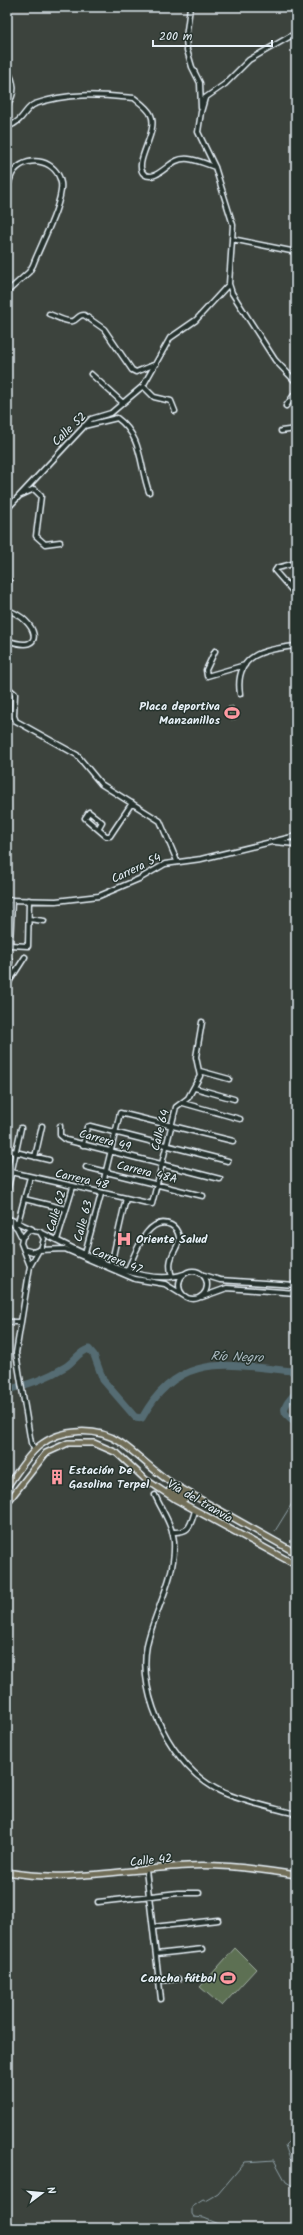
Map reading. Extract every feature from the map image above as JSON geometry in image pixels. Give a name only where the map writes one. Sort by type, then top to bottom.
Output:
[{"type":"main road","name":"Vía del tranvía","points":[[7,1487],[35,1450],[47,1441],[65,1434],[82,1431],[103,1434],[120,1442],[167,1481],[296,1553]]},
{"type":"main road","name":"Vía del tranvía","points":[[7,1503],[46,1453],[60,1446],[73,1442],[87,1442],[102,1445],[116,1453],[161,1490],[196,1511],[296,1565]]},
{"type":"main road","points":[[36,1465],[35,1450],[46,1453]]},
{"type":"main road","points":[[161,1490],[165,1489],[182,1499],[185,1499],[185,1494],[168,1485],[167,1481]]},
{"type":"main road","name":"Calle 42","points":[[7,1872],[75,1876],[188,1866],[224,1866],[296,1875]]},
{"type":"street","points":[[190,7],[190,19],[186,38],[192,67],[201,91],[201,112],[198,132],[215,167],[233,225],[229,284],[232,293],[275,360],[296,382]]},
{"type":"street","points":[[201,112],[206,98],[225,84],[249,60],[296,33]]},
{"type":"street","points":[[7,69],[14,86],[13,97],[7,106]]},
{"type":"street","points":[[7,127],[18,122],[34,104],[76,94],[134,98],[151,115],[153,127],[140,168],[146,175],[154,176],[174,162],[185,158],[215,167]]},
{"type":"street","points":[[7,190],[12,174],[21,165],[34,161],[49,165],[54,169],[61,183],[57,206],[33,265],[29,272],[7,292]]},
{"type":"street","points":[[232,239],[291,251]]},
{"type":"street","name":"Calle 52","points":[[7,510],[18,496],[91,419],[111,413],[143,386],[170,338],[196,320],[229,284]]},
{"type":"street","points":[[48,314],[68,321],[72,321],[79,316],[84,315],[104,329],[132,370],[136,372],[156,364]]},
{"type":"street","points":[[91,374],[123,403]]},
{"type":"street","points":[[143,386],[154,397],[171,401],[175,411]]},
{"type":"street","points":[[286,406],[296,392]]},
{"type":"street","points":[[84,426],[117,418],[121,421],[137,444],[142,458],[144,474],[149,492]]},
{"type":"street","points":[[281,430],[296,429]]},
{"type":"street","points":[[18,496],[34,490],[41,496],[36,536],[45,544],[60,542]]},
{"type":"street","points":[[296,563],[277,568],[275,571],[296,595]]},
{"type":"street","points":[[7,610],[23,617],[28,622],[34,633],[33,640],[28,645],[21,646],[7,640]]},
{"type":"street","points":[[240,694],[240,676],[245,665],[255,654],[270,648],[296,646]]},
{"type":"street","points":[[215,651],[206,670],[207,676],[245,665]]},
{"type":"street","points":[[7,686],[15,694],[14,716],[16,721],[77,755],[101,784],[156,818],[163,825],[177,861]]},
{"type":"street","points":[[98,829],[106,836],[110,836],[132,803]]},
{"type":"street","name":"Carrera 54","points":[[9,900],[76,900],[99,896],[139,879],[165,864],[177,861],[201,860],[296,836]]},
{"type":"street","points":[[271,842],[296,844]]},
{"type":"street","points":[[9,900],[8,947],[27,947],[29,900]]},
{"type":"street","points":[[28,919],[44,920]]},
{"type":"street","points":[[7,952],[7,975]]},
{"type":"street","points":[[7,985],[25,957]]},
{"type":"street","name":"Calle 64","points":[[152,1204],[158,1185],[176,1107],[183,1103],[195,1088],[200,1071],[196,1057],[202,1022]]},
{"type":"street","points":[[200,1071],[229,1079]]},
{"type":"street","points":[[195,1088],[234,1099]]},
{"type":"street","points":[[183,1103],[240,1119]]},
{"type":"street","name":"Calle 63","points":[[102,1187],[119,1115],[121,1113],[172,1125]]},
{"type":"street","points":[[172,1125],[233,1141]]},
{"type":"street","points":[[35,1157],[42,1126]]},
{"type":"street","name":"Carrera 49","points":[[60,1126],[59,1132],[63,1138],[83,1145],[220,1180]]},
{"type":"street","points":[[83,1145],[87,1127],[90,1126],[228,1161]]},
{"type":"street","points":[[7,1193],[9,1172],[16,1152],[21,1128]]},
{"type":"street","points":[[7,1150],[49,1160]]},
{"type":"street","name":"Carrera 48A","points":[[86,1167],[203,1196]]},
{"type":"street","name":"Carrera 48","points":[[9,1172],[101,1194],[152,1204]]},
{"type":"street","points":[[18,1222],[30,1177]]},
{"type":"street","name":"Calle 62","points":[[57,1240],[73,1187]]},
{"type":"street","name":"Calle 63","points":[[85,1253],[101,1194]]},
{"type":"street","points":[[111,1265],[126,1198]]},
{"type":"street","points":[[24,1199],[66,1209]]},
{"type":"street","points":[[7,1218],[40,1232],[44,1241],[30,1266],[16,1353],[31,1443],[35,1450]]},
{"type":"street","points":[[7,1218],[17,1228],[22,1238],[22,1246],[26,1250],[30,1266]]},
{"type":"street","points":[[128,1271],[147,1232],[156,1224],[165,1222],[175,1227],[179,1235],[179,1241],[172,1255],[169,1267],[172,1277]]},
{"type":"street","points":[[22,1238],[26,1232],[32,1229]]},
{"type":"street","name":"Carrera 47","points":[[40,1232],[111,1265],[128,1271],[158,1277],[172,1277],[184,1274]]},
{"type":"street","name":"Carrera 47","points":[[38,1250],[64,1249],[134,1279],[165,1284],[186,1297]]},
{"type":"street","points":[[26,1250],[31,1252],[38,1250]]},
{"type":"street","points":[[296,1285],[220,1280],[194,1271],[184,1274],[179,1286],[186,1297],[196,1299],[227,1288],[296,1293]]},
{"type":"street","points":[[202,1297],[208,1285],[204,1275]]},
{"type":"street","points":[[7,1322],[21,1322]]},
{"type":"street","points":[[155,1494],[172,1532],[173,1555],[163,1601],[147,1645],[145,1662],[150,1701],[155,1714],[180,1757],[203,1779],[220,1791],[296,1814]]},
{"type":"street","points":[[172,1532],[185,1531],[189,1528],[196,1511]]},
{"type":"street","points":[[146,1870],[161,1998]]},
{"type":"street","points":[[98,1902],[178,1892],[199,1893]]},
{"type":"street","points":[[153,1927],[218,1920]]},
{"type":"street","points":[[156,1954],[203,1949]]},
{"type":"street","points":[[159,1981],[178,1979]]},
{"type":"green space","name":"Placa deportiva Manzanillos","points":[[233,706],[236,719],[231,720],[228,707]]},
{"type":"green space","name":"Cancha fútbol","points":[[235,1948],[256,1969],[222,2006],[200,1987]]},
{"type":"waterway","name":"Río Negro","points":[[7,1390],[51,1375],[68,1365],[82,1352],[89,1349],[94,1355],[103,1380],[135,1417],[142,1418],[156,1396],[172,1381],[189,1372],[207,1367],[227,1365],[294,1371],[296,1374]]},
{"type":"waterway","name":"Río Negro","points":[[296,1392],[285,1408],[286,1415],[296,1422]]},
{"type":"waterway","points":[[275,1531],[296,1497]]},
{"type":"waterway","points":[[296,2134],[285,2145],[290,2159],[296,2166]]},
{"type":"waterway","points":[[229,2228],[204,2218],[194,2217],[192,2214],[192,2207],[203,2200],[206,2201],[218,2194],[245,2162],[274,2160],[286,2182],[296,2188]]},
{"type":"place","name":"Placa deportiva Manzanillos","points":[[232,713]]},
{"type":"place","name":"Oriente Salud","points":[[124,1239]]},
{"type":"place","name":"Estación De Gasolina Terpel","points":[[57,1477]]},
{"type":"place","name":"Cancha fútbol","points":[[228,1978]]}]
